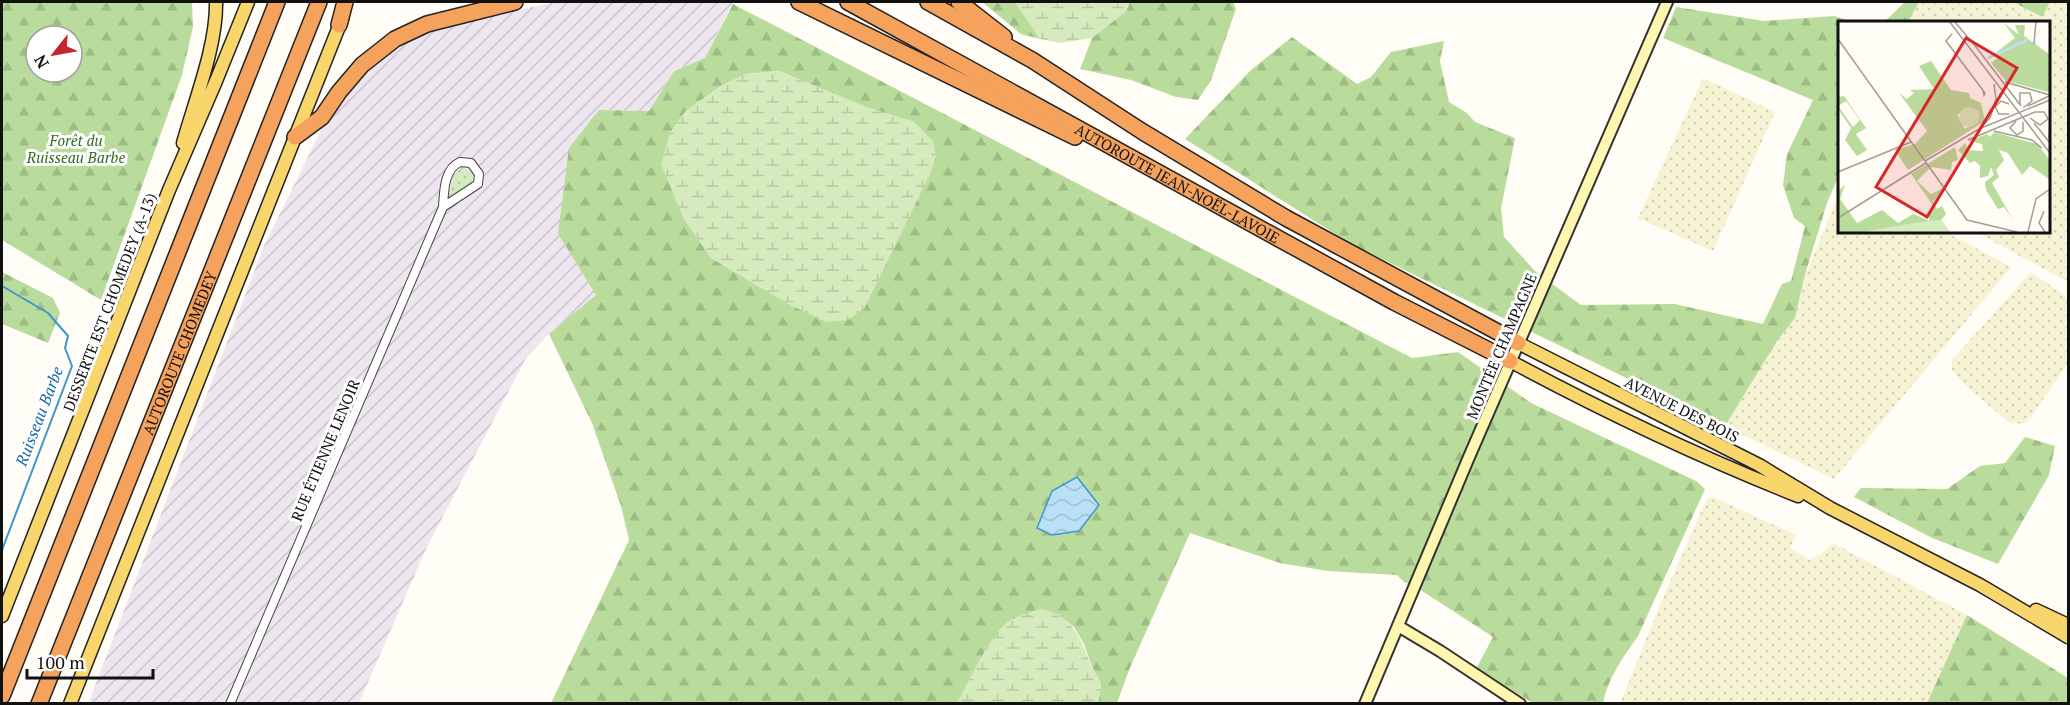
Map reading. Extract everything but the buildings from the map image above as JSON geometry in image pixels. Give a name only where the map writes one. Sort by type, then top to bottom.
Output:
[{"type":"highway","points":[[2,696],[277,2]]},
{"type":"highway","name":"AUTOROUTE CHOMEDEY","points":[[39,704],[319,2]]},
{"type":"highway","points":[[339,25],[348,2]]},
{"type":"highway","points":[[295,137],[322,117],[362,65],[378,50],[395,39],[435,21],[515,2]]},
{"type":"highway","points":[[799,2],[1029,116],[1176,183]]},
{"type":"highway","name":"AUTOROUTE JEAN-NOËL-LAVOIE","points":[[849,2],[1394,302],[1510,360]]},
{"type":"highway","name":"AUTOROUTE JEAN-NOËL-LAVOIE","points":[[928,2],[1032,60],[1143,132],[1266,206],[1518,342]]},
{"type":"highway","points":[[959,2],[1032,60]]},
{"type":"main road","points":[[169,190],[211,48],[216,2]]},
{"type":"main road","name":"DESSERTE EST CHOMEDEY (A-13)","points":[[2,616],[169,190],[248,2]]},
{"type":"main road","points":[[70,704],[339,25]]},
{"type":"main road","name":"AVENUE DES BOIS","points":[[1518,342],[1759,465],[1830,508],[1980,585],[2068,625]]},
{"type":"main road","name":"AVENUE DES BOIS","points":[[1510,360],[1605,409],[1715,460],[1830,508]]},
{"type":"main road","name":"AVENUE DES BOIS","points":[[1980,585],[2068,637]]},
{"type":"street","name":"MONTÉE CHAMPAGNE","points":[[1365,704],[1510,360],[1667,2]]},
{"type":"street","name":"RUE ÉTIENNE LENOIR","points":[[230,704],[443,207],[448,174],[452,166],[460,162],[471,163],[479,174],[478,184],[443,207]]},
{"type":"street","points":[[1398,626],[1520,704]]},
{"type":"shaded area","points":[[555,2],[733,2],[705,58],[674,71],[649,111],[599,110],[558,234],[597,295],[549,334],[526,358],[426,549],[359,703],[88,704],[264,246],[327,118],[373,61],[421,31]]},
{"type":"shaded area","points":[[1919,2],[2013,2],[2041,17],[2050,2],[2068,2],[2068,282],[1976,232],[2049,232],[2049,21],[1909,21]]},
{"type":"shaded area","points":[[1703,78],[1775,112],[1713,251],[1638,218]]},
{"type":"shaded area","points":[[1838,196],[1838,232],[1946,232],[2011,267],[1834,479],[1725,426],[1777,341],[1795,318],[1804,278]]},
{"type":"shaded area","points":[[2031,272],[2068,298],[2068,363],[2029,420],[2023,424],[2008,422],[1965,385],[1952,370],[1952,360]]},
{"type":"shaded area","points":[[1713,497],[1796,535],[1790,548],[1809,560],[1821,554],[1833,543],[1967,615],[1927,703],[1620,704],[1704,505],[1707,499]]},
{"type":"green space","name":"Forêt du Ruisseau Barbe","points":[[2,2],[192,2],[193,27],[182,75],[101,300],[2,240]]},
{"type":"green space","points":[[982,2],[1015,2],[1040,39],[1021,34]]},
{"type":"green space","points":[[1015,2],[1130,2],[1126,11],[1092,38],[1061,43],[1040,39]]},
{"type":"green space","points":[[1130,2],[1233,2],[1236,9],[1211,80],[1198,100],[1176,97],[1131,80],[1080,69],[1092,38],[1126,11]]},
{"type":"green space","points":[[1905,2],[1919,2],[1909,21],[1885,21]]},
{"type":"green space","points":[[2013,2],[2050,2],[2042,17]]},
{"type":"green space","points":[[733,4],[1412,358],[1458,352],[1531,403],[1696,481],[1705,489],[1638,636],[1612,676],[1603,703],[1533,703],[1476,669],[1493,637],[1413,585],[1404,582],[1397,575],[1328,571],[1280,563],[1190,533],[1129,670],[1117,703],[1098,703],[1101,685],[1084,644],[1074,627],[1057,614],[994,639],[957,703],[551,703],[629,540],[621,506],[592,423],[549,334],[596,295],[558,234],[569,148],[599,110],[649,111],[674,71],[705,58]],"holes":[[[779,71],[867,108],[914,122],[827,322],[791,305],[711,258],[683,217],[670,133],[686,111],[721,86],[746,74]],[[1077,477],[1037,528],[1052,491]]]},
{"type":"green space","points":[[1676,7],[1764,21],[1834,16],[1851,21],[1838,21],[1838,177],[1827,203],[1804,278],[1795,318],[1777,341],[1725,426],[1351,244],[1185,139],[1251,70],[1292,37],[1357,84],[1371,77],[1391,52],[1444,41],[1440,61],[1449,102],[1467,113],[1475,122],[1515,138],[1501,208],[1504,237],[1536,272],[1581,305],[1675,304],[1763,324],[1782,284],[1791,281],[1805,226],[1794,218],[1783,185],[1787,154],[1813,100],[1663,38]]},
{"type":"green space","points":[[778,71],[867,107],[914,122],[933,141],[936,157],[930,174],[864,309],[848,320],[827,322],[791,305],[711,258],[683,217],[661,164],[670,133],[686,111],[721,86],[746,74]]},
{"type":"green space","points":[[464,168],[472,173],[472,182],[452,195],[450,191],[456,172]]},
{"type":"green space","points":[[2,272],[53,298],[60,313],[48,343],[2,324]]},
{"type":"green space","points":[[2025,437],[2055,446],[2049,475],[1998,564],[1930,537],[1854,497],[1861,488],[1947,489],[1980,466],[2005,463]]},
{"type":"green space","points":[[1042,609],[1061,617],[1074,628],[1101,684],[1098,703],[957,703],[984,652],[1003,626],[1016,617]]},
{"type":"green space","points":[[1967,615],[2068,678],[2068,703],[1927,703]]},
{"type":"water","points":[[1077,477],[1099,505],[1079,531],[1052,535],[1037,528],[1052,491]]},
{"type":"waterway","name":"Ruisseau Barbe","points":[[2,286],[48,313],[68,336],[65,348],[72,366],[2,550]]}]
